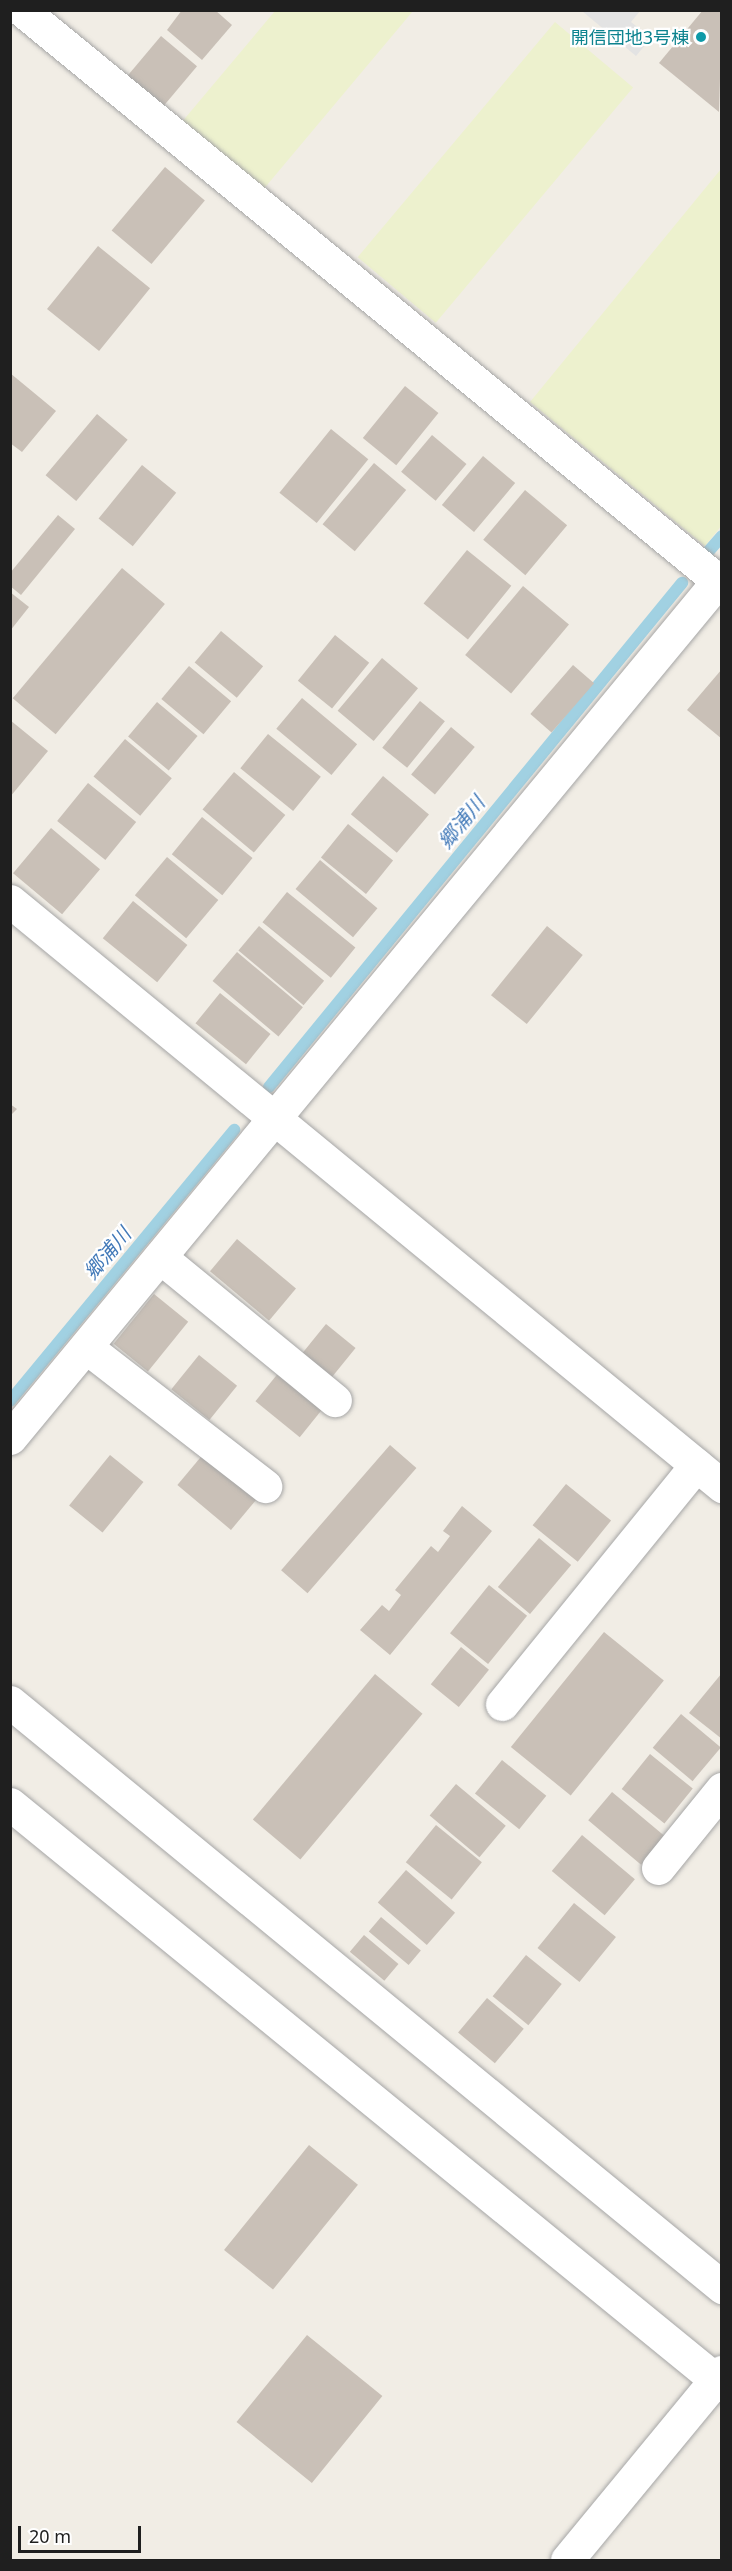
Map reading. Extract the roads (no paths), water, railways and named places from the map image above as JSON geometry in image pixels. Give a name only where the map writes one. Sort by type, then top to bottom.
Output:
[{"type":"street","points":[[10,1438],[720,580],[22,10]]},
{"type":"street","points":[[10,901],[272,1119],[722,1486]]},
{"type":"street","points":[[160,1257],[335,1400]]},
{"type":"street","points":[[86,1347],[266,1486]]},
{"type":"street","points":[[502,1704],[696,1465]]},
{"type":"street","points":[[10,1702],[722,2287]]},
{"type":"street","points":[[658,1868],[722,1789]]},
{"type":"street","points":[[10,1804],[719,2379],[567,2560]]},
{"type":"waterway","name":"郷浦川","points":[[708,552],[722,536]]},
{"type":"waterway","name":"郷浦川","points":[[269,1087],[682,583]]},
{"type":"waterway","name":"郷浦川","points":[[10,1401],[234,1130]]},
{"type":"place","name":"開信団地3号棟","points":[[701,37]]}]
